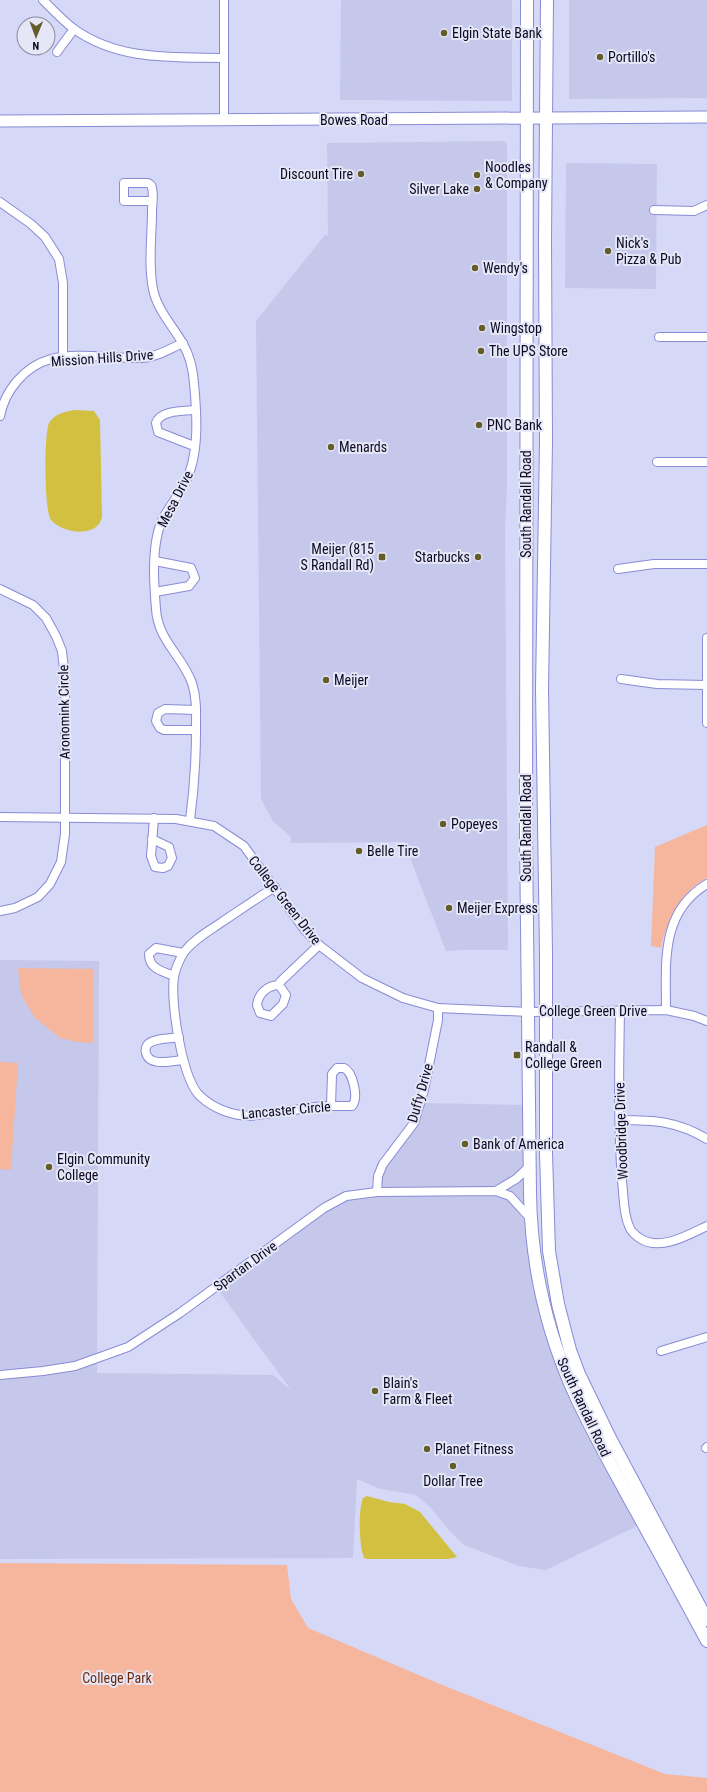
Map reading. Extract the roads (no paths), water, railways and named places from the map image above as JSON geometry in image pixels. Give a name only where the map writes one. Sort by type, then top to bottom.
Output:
[{"type":"main road","name":"South Randall Road","points":[[527,0],[526,837],[530,1218],[532,1244],[544,1306],[557,1349],[573,1391],[602,1448],[707,1641]]},
{"type":"main road","name":"South Randall Road","points":[[547,0],[546,442],[542,689],[546,1154],[549,1251],[558,1304],[570,1350],[595,1410],[707,1620]]},
{"type":"main road","name":"Bowes Road","points":[[0,121],[224,121],[707,117]]},
{"type":"street","points":[[43,0],[74,29],[105,45],[131,54],[155,57],[224,58]]},
{"type":"street","points":[[224,0],[224,121]]},
{"type":"street","points":[[57,52],[74,29]]},
{"type":"street","points":[[0,202],[32,224],[45,237],[59,259],[63,283],[64,357]]},
{"type":"street","name":"Mesa Drive","points":[[152,202],[151,278],[153,290],[160,307],[183,343],[191,361],[193,372],[195,410],[194,459],[190,474],[158,530],[155,561],[155,592],[158,623],[162,635],[192,682],[196,710],[195,775],[190,820]]},
{"type":"street","points":[[654,210],[694,211],[707,205]]},
{"type":"street","points":[[659,336],[707,337]]},
{"type":"street","name":"Mission Hills Drive","points":[[0,416],[2,404],[14,384],[25,373],[50,359],[64,357],[143,358],[158,355],[183,343]]},
{"type":"street","points":[[194,446],[158,432],[156,423],[160,416],[195,410]]},
{"type":"street","points":[[657,462],[707,462]]},
{"type":"street","points":[[155,561],[191,568],[195,578],[189,586],[155,592]]},
{"type":"street","points":[[618,569],[654,564],[707,564]]},
{"type":"street","name":"Aronomink Circle","points":[[0,590],[19,597],[40,611],[56,636],[62,651],[65,672],[64,853],[58,870],[50,884],[38,897],[15,908],[0,912]]},
{"type":"street","points":[[707,638],[707,723]]},
{"type":"street","points":[[621,679],[656,684],[707,685]]},
{"type":"street","points":[[196,710],[165,709],[158,713],[156,722],[160,728],[164,730],[196,730]]},
{"type":"street","name":"College Green Drive","points":[[0,817],[154,818],[190,820],[214,826],[244,846],[304,928],[319,945],[362,978],[404,998],[438,1008],[529,1012],[666,1010],[694,1016],[707,1021]]},
{"type":"street","points":[[152,839],[154,818]]},
{"type":"street","points":[[666,1010],[666,960],[671,928],[683,905],[707,884]]},
{"type":"street","name":"Lancaster Circle","points":[[275,887],[198,938],[183,953],[174,976],[173,993],[183,1060],[192,1084],[200,1096],[212,1106],[232,1114],[250,1116],[330,1106],[352,1106],[355,1102],[355,1096],[351,1074],[347,1069],[337,1068],[332,1074],[330,1106]]},
{"type":"street","points":[[279,985],[280,982],[319,945]]},
{"type":"street","points":[[174,976],[151,965],[149,954],[156,948],[183,953]]},
{"type":"street","name":"Duffy Drive","points":[[377,1192],[378,1176],[383,1164],[414,1123],[424,1090],[438,1020],[438,1008]]},
{"type":"street","name":"Woodbridge Drive","points":[[620,1011],[620,1120],[622,1171],[626,1217],[629,1226],[634,1234],[646,1241],[656,1244],[666,1242],[707,1226]]},
{"type":"street","points":[[179,1037],[153,1042],[148,1045],[146,1054],[150,1059],[156,1062],[183,1060]]},
{"type":"street","points":[[620,1120],[661,1121],[672,1123],[707,1139]]},
{"type":"street","points":[[496,1191],[516,1179],[530,1166]]},
{"type":"street","name":"Spartan Drive","points":[[0,1375],[75,1366],[128,1347],[180,1313],[324,1208],[346,1196],[377,1192],[496,1191],[510,1196],[530,1218]]},
{"type":"street","points":[[661,1351],[707,1338]]},
{"type":"place","name":"Elgin State Bank","points":[[444,33]]},
{"type":"place","name":"Portillo's","points":[[600,57]]},
{"type":"place","name":"Discount Tire","points":[[361,174]]},
{"type":"place","name":"Noodles & Company","points":[[477,175]]},
{"type":"place","name":"Silver Lake","points":[[477,189]]},
{"type":"place","name":"Nick's Pizza & Pub","points":[[608,251]]},
{"type":"place","name":"Wendy's","points":[[475,268]]},
{"type":"place","name":"Wingstop","points":[[482,328]]},
{"type":"place","name":"The UPS Store","points":[[481,351]]},
{"type":"place","name":"PNC Bank","points":[[479,425]]},
{"type":"place","name":"Menards","points":[[331,447]]},
{"type":"place","name":"Meijer (815 S Randall Rd)","points":[[382,557]]},
{"type":"place","name":"Starbucks","points":[[478,557]]},
{"type":"place","name":"Meijer","points":[[326,680]]},
{"type":"place","name":"Popeyes","points":[[443,824]]},
{"type":"place","name":"Belle Tire","points":[[359,851]]},
{"type":"place","name":"Meijer Express","points":[[449,908]]},
{"type":"place","name":"Randall & College Green","points":[[517,1055]]},
{"type":"place","name":"Bank of America","points":[[465,1144]]},
{"type":"place","name":"Elgin Community College","points":[[49,1167]]},
{"type":"place","name":"Blain's Farm & Fleet","points":[[375,1391]]},
{"type":"place","name":"Planet Fitness","points":[[427,1449]]},
{"type":"place","name":"Dollar Tree","points":[[453,1466]]},
{"type":"park label","name":"College Park","points":[[117,1678]]}]
